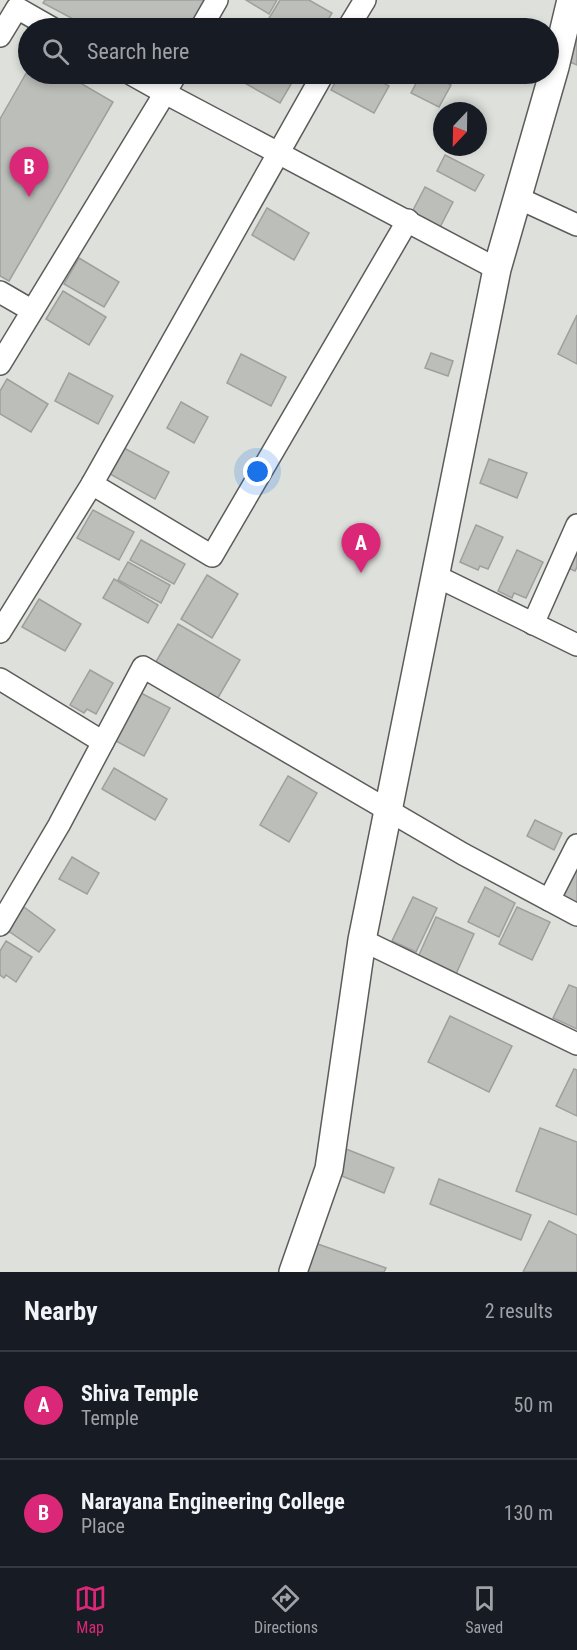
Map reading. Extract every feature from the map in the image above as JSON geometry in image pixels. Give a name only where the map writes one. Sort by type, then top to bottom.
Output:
[{"type":"street","points":[[207,18],[217,0]]},
{"type":"street","points":[[354,18],[364,0]]},
{"type":"street","points":[[559,51],[572,0]]},
{"type":"street","points":[[0,36],[20,4],[39,18]]},
{"type":"street","points":[[149,84],[497,269]]},
{"type":"street","points":[[0,364],[170,84]]},
{"type":"street","points":[[0,632],[92,484],[317,84]]},
{"type":"street","points":[[292,1272],[329,1169],[362,940],[497,269],[550,84]]},
{"type":"street","points":[[516,197],[577,225]]},
{"type":"street","points":[[92,484],[212,556],[408,220]]},
{"type":"street","points":[[0,292],[31,310]]},
{"type":"street","points":[[533,624],[577,525]]},
{"type":"street","points":[[436,576],[577,645]]},
{"type":"street","points":[[0,925],[59,825],[143,667],[388,810],[577,915]]},
{"type":"street","points":[[0,679],[103,742]]},
{"type":"street","points":[[549,900],[577,845]]},
{"type":"street","points":[[362,940],[577,1044]]},
{"type":"building","points":[[45,0],[207,0],[197,18],[71,18],[43,3]]},
{"type":"building","points":[[246,0],[277,0],[269,14]]},
{"type":"building","points":[[280,0],[309,0],[332,13],[329,18],[269,18]]},
{"type":"building","points":[[577,33],[577,65],[565,60]]},
{"type":"building","points":[[20,84],[82,84],[113,102],[9,281],[0,276],[0,119]]},
{"type":"building","points":[[246,84],[291,84],[280,103]]},
{"type":"building","points":[[334,84],[385,84],[389,86],[374,113],[331,90]]},
{"type":"building","points":[[416,84],[451,85],[442,102],[433,102],[433,104],[411,93]]},
{"type":"building","points":[[444,156],[447,156],[484,175],[475,191],[437,171]]},
{"type":"building","points":[[425,187],[453,202],[438,231],[410,216]]},
{"type":"building","points":[[267,208],[309,233],[294,260],[252,235]]},
{"type":"building","points":[[79,258],[119,282],[104,307],[64,284]]},
{"type":"building","points":[[63,291],[106,317],[89,345],[46,319]]},
{"type":"building","points":[[577,315],[577,364],[558,354]]},
{"type":"building","points":[[431,353],[453,361],[448,376],[425,368]]},
{"type":"building","points":[[241,354],[286,377],[271,406],[227,383]]},
{"type":"building","points":[[69,373],[113,396],[98,424],[55,401]]},
{"type":"building","points":[[7,379],[48,404],[31,432],[0,414],[0,391]]},
{"type":"building","points":[[181,402],[208,417],[194,443],[167,428]]},
{"type":"building","points":[[124,448],[169,472],[155,499],[110,474]]},
{"type":"building","points":[[489,459],[527,473],[517,498],[480,483]]},
{"type":"building","points":[[93,510],[134,532],[119,560],[77,538]]},
{"type":"building","points":[[476,525],[503,537],[488,569],[480,566],[478,570],[460,562]]},
{"type":"building","points":[[141,540],[185,564],[174,584],[130,560]]},
{"type":"building","points":[[577,540],[577,567],[575,571],[563,566]]},
{"type":"building","points":[[517,550],[543,562],[526,598],[514,593],[512,598],[498,591]]},
{"type":"building","points":[[128,562],[170,585],[161,603],[118,580]]},
{"type":"building","points":[[207,575],[238,594],[212,638],[181,619]]},
{"type":"building","points":[[114,579],[158,605],[148,623],[103,598]]},
{"type":"building","points":[[39,599],[81,624],[65,651],[22,627]]},
{"type":"building","points":[[178,624],[240,660],[216,701],[154,665]]},
{"type":"building","points":[[90,670],[113,683],[96,714],[87,709],[84,713],[70,705]]},
{"type":"building","points":[[139,692],[170,708],[144,756],[114,740]]},
{"type":"building","points":[[114,768],[167,799],[155,820],[102,789]]},
{"type":"building","points":[[288,776],[317,793],[289,842],[260,825]]},
{"type":"building","points":[[535,820],[562,833],[554,850],[527,836]]},
{"type":"building","points":[[72,857],[99,873],[87,894],[59,879]]},
{"type":"building","points":[[577,866],[577,907],[561,899]]},
{"type":"building","points":[[485,887],[515,903],[499,937],[468,922]]},
{"type":"building","points":[[413,897],[437,908],[416,952],[392,941]]},
{"type":"building","points":[[24,907],[55,930],[39,952],[7,930]]},
{"type":"building","points":[[517,907],[550,922],[532,960],[499,944]]},
{"type":"building","points":[[436,917],[474,934],[456,974],[418,957]]},
{"type":"building","points":[[6,941],[32,957],[16,982],[6,975],[4,978],[0,975],[0,951]]},
{"type":"building","points":[[569,985],[577,988],[577,1029],[553,1018]]},
{"type":"building","points":[[450,1016],[512,1046],[489,1092],[428,1062]]},
{"type":"building","points":[[574,1069],[577,1070],[577,1116],[556,1106]]},
{"type":"building","points":[[540,1128],[577,1142],[577,1215],[516,1191]]},
{"type":"building","points":[[346,1149],[394,1168],[384,1193],[337,1174]]},
{"type":"building","points":[[439,1179],[531,1215],[521,1240],[430,1204]]},
{"type":"building","points":[[549,1221],[577,1235],[577,1272],[523,1272]]},
{"type":"building","points":[[312,1242],[386,1268],[384,1272],[301,1272]]},
{"type":"place","name":"Narayana Engineering College","points":[[29,197]]},
{"type":"place","name":"Shiva Temple","points":[[361,573]]}]
